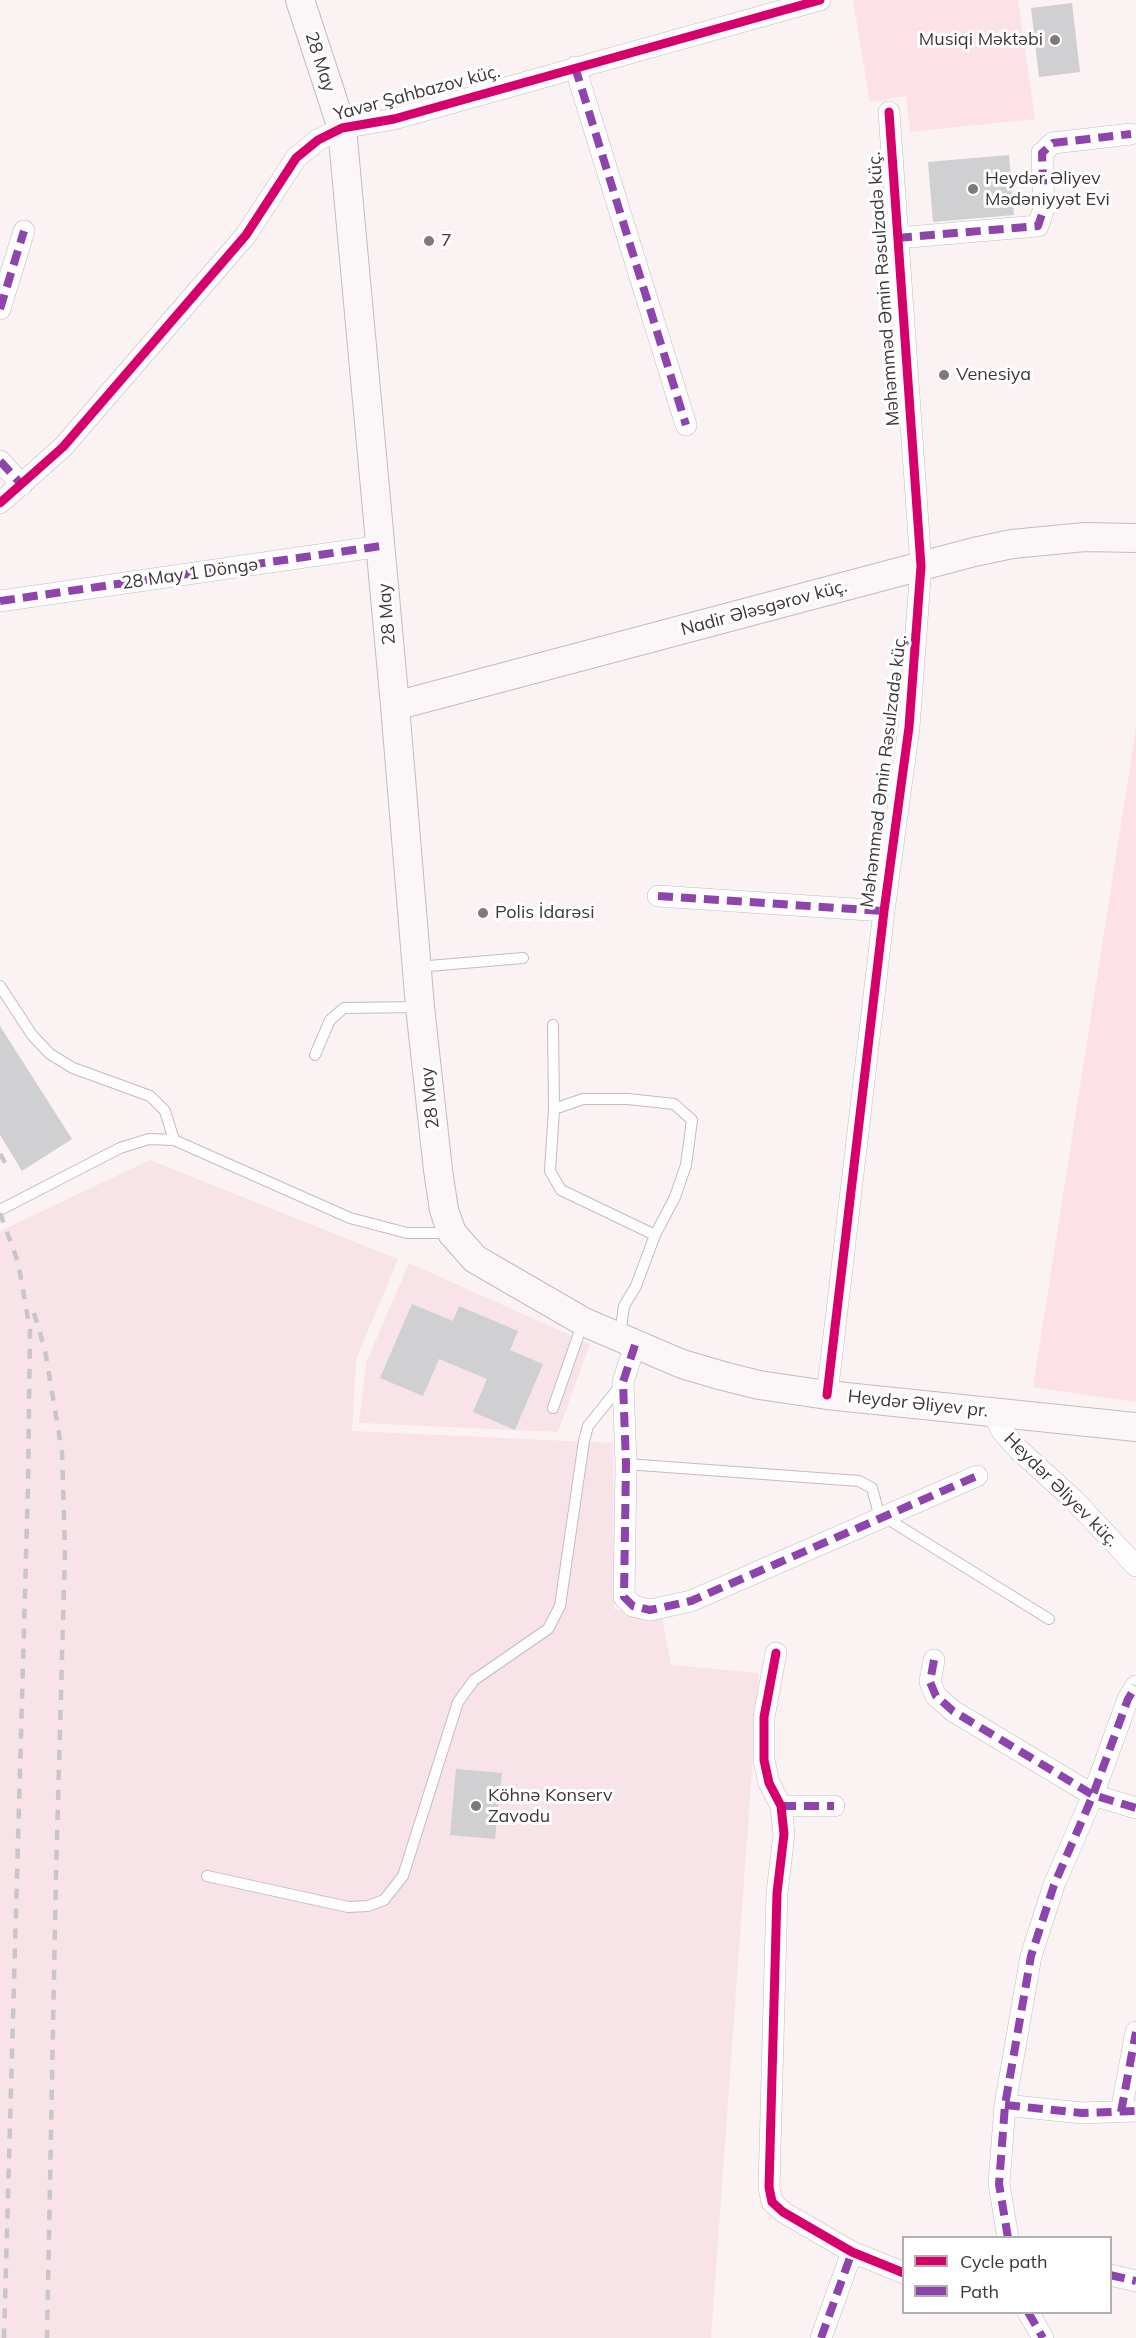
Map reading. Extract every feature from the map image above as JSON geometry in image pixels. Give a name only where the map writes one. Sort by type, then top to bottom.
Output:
[{"type":"main road","name":"28 May","points":[[300,0],[342,128],[381,546],[420,1007],[438,1170],[444,1210],[452,1233]]},
{"type":"main road","name":"Nadir Ələsgərov küç.","points":[[395,706],[921,566],[1012,544],[1085,537],[1136,538]]},
{"type":"main road","name":"Heydər Əliyev pr.","points":[[452,1233],[475,1259],[584,1322],[682,1364],[723,1376],[759,1385],[826,1395],[1136,1427]]},
{"type":"street","name":"Yavər Şahbazov küç.","points":[[0,503],[63,447],[246,235],[296,158],[318,140],[342,128],[394,119],[820,0]]},
{"type":"street","points":[[575,67],[686,425]]},
{"type":"street","name":"Məhəmməd Əmin Rəsulzadə küç.","points":[[826,1395],[884,911],[909,727],[921,566],[889,112]]},
{"type":"street","points":[[897,238],[1038,226],[1044,208],[1042,153],[1053,143],[1131,134]]},
{"type":"street","points":[[0,309],[24,231]]},
{"type":"street","points":[[0,461],[22,485]]},
{"type":"street","name":"28 May 1 Döngə","points":[[0,601],[381,546]]},
{"type":"street","points":[[658,896],[884,911]]},
{"type":"street","points":[[627,1342],[623,1382],[626,1464],[624,1597],[633,1606],[650,1610],[691,1601],[977,1476]]},
{"type":"street","name":"Heydər Əliyev küç.","points":[[992,1411],[1002,1431],[1018,1449],[1074,1500],[1136,1566]]},
{"type":"street","points":[[776,1653],[764,1717],[764,1760],[769,1783],[781,1806],[784,1834],[777,1893],[769,2187],[772,2202],[783,2212],[852,2252],[902,2273]]},
{"type":"street","points":[[934,1660],[930,1682],[936,1696],[953,1711],[1093,1795],[1136,1808]]},
{"type":"street","points":[[1008,2236],[999,2184],[1005,2105],[1031,1956],[1054,1885],[1093,1795],[1128,1699],[1136,1686]]},
{"type":"street","points":[[781,1806],[834,1806]]},
{"type":"street","points":[[1005,2105],[1082,2113],[1128,2112],[1136,2032]]},
{"type":"street","points":[[821,2338],[852,2252]]},
{"type":"street","points":[[1112,2275],[1136,2281]]},
{"type":"street","points":[[1029,2314],[1043,2338]]},
{"type":"lane","points":[[417,967],[523,958]]},
{"type":"lane","points":[[0,986],[32,1035],[50,1054],[73,1068],[150,1096],[165,1111],[174,1140]]},
{"type":"lane","points":[[315,1055],[330,1020],[344,1008],[420,1007]]},
{"type":"lane","points":[[553,1025],[554,1108],[550,1170],[561,1190],[655,1235]]},
{"type":"lane","points":[[554,1108],[583,1099],[628,1099],[674,1104],[692,1120],[686,1165],[675,1197],[655,1235],[636,1286],[624,1306],[627,1342]]},
{"type":"lane","points":[[0,1210],[120,1148],[149,1139],[174,1140],[350,1218],[407,1233],[452,1233]]},
{"type":"lane","points":[[553,1408],[584,1322]]},
{"type":"lane","points":[[207,1876],[348,1907],[368,1906],[384,1900],[404,1876],[458,1702],[474,1680],[548,1629],[560,1606],[588,1426],[623,1382]]},
{"type":"lane","points":[[626,1464],[859,1481],[872,1488],[880,1518],[886,1518],[1048,1619]]},
{"type":"shaded area","points":[[853,0],[1018,0],[1035,119],[910,132],[906,96],[870,102]]},
{"type":"shaded area","points":[[1136,728],[1136,1402],[1033,1387]]},
{"type":"shaded area","points":[[150,1160],[398,1259],[356,1360],[352,1431],[613,1443],[614,1609],[662,1617],[671,1665],[759,1673],[711,2338],[0,2338],[0,1231]]},
{"type":"shaded area","points":[[409,1263],[590,1344],[558,1432],[359,1423],[366,1363]]},
{"type":"building","points":[[1072,3],[1080,72],[1039,77],[1031,8]]},
{"type":"building","points":[[1009,155],[1014,215],[933,222],[928,162]]},
{"type":"building","points":[[0,1026],[72,1139],[22,1171],[0,1135]]},
{"type":"building","points":[[412,1304],[453,1321],[459,1306],[518,1331],[510,1350],[543,1364],[515,1430],[473,1412],[487,1379],[439,1359],[423,1396],[380,1378]]},
{"type":"building","points":[[456,1769],[502,1773],[495,1839],[450,1835]]},
{"type":"railway","points":[[0,1154],[7,1166]]},
{"type":"railway","points":[[0,1213],[18,1262],[30,1330],[28,1486],[4,2338]]},
{"type":"railway","points":[[34,1313],[45,1350],[62,1452],[65,1549],[47,2338]]},
{"type":"marked path","points":[[575,67],[686,425]]},
{"type":"marked path","points":[[897,238],[1038,226],[1044,208],[1042,153],[1053,143],[1131,134]]},
{"type":"marked path","points":[[0,309],[24,231]]},
{"type":"marked path","points":[[0,461],[22,485]]},
{"type":"marked path","points":[[0,601],[381,546]]},
{"type":"marked path","points":[[658,896],[884,911]]},
{"type":"marked path","points":[[635,1345],[623,1382],[626,1464],[624,1597],[633,1606],[650,1610],[691,1601],[977,1476]]},
{"type":"marked path","points":[[934,1660],[930,1682],[936,1696],[953,1711],[1093,1795],[1136,1808]]},
{"type":"marked path","points":[[1008,2236],[999,2184],[1005,2105],[1031,1956],[1054,1885],[1093,1795],[1128,1699],[1136,1686]]},
{"type":"marked path","points":[[781,1806],[834,1806]]},
{"type":"marked path","points":[[1121,2112],[1136,2032]]},
{"type":"marked path","points":[[1005,2105],[1082,2113],[1136,2111]]},
{"type":"marked path","points":[[821,2338],[852,2252]]},
{"type":"marked path","points":[[1112,2275],[1136,2281]]},
{"type":"marked path","points":[[1029,2314],[1043,2338]]},
{"type":"cycle path","points":[[0,503],[63,447],[246,235],[296,158],[318,140],[342,128],[394,119],[820,0]]},
{"type":"cycle path","points":[[827,1395],[884,911],[909,727],[921,566],[889,112]]},
{"type":"cycle path","points":[[776,1653],[764,1717],[764,1760],[769,1783],[781,1806],[784,1834],[777,1893],[769,2187],[772,2202],[783,2212],[852,2252],[902,2272]]},
{"type":"place","name":"Musiqi Məktəbi","points":[[1055,40]]},
{"type":"place","name":"Heydər Əliyev Mədəniyyət Evi","points":[[973,189]]},
{"type":"place","name":"7","points":[[429,241]]},
{"type":"place","name":"Venesiya","points":[[944,375]]},
{"type":"place","name":"Polis İdarəsi","points":[[483,913]]},
{"type":"place","name":"Köhnə Konserv Zavodu","points":[[476,1806]]}]
